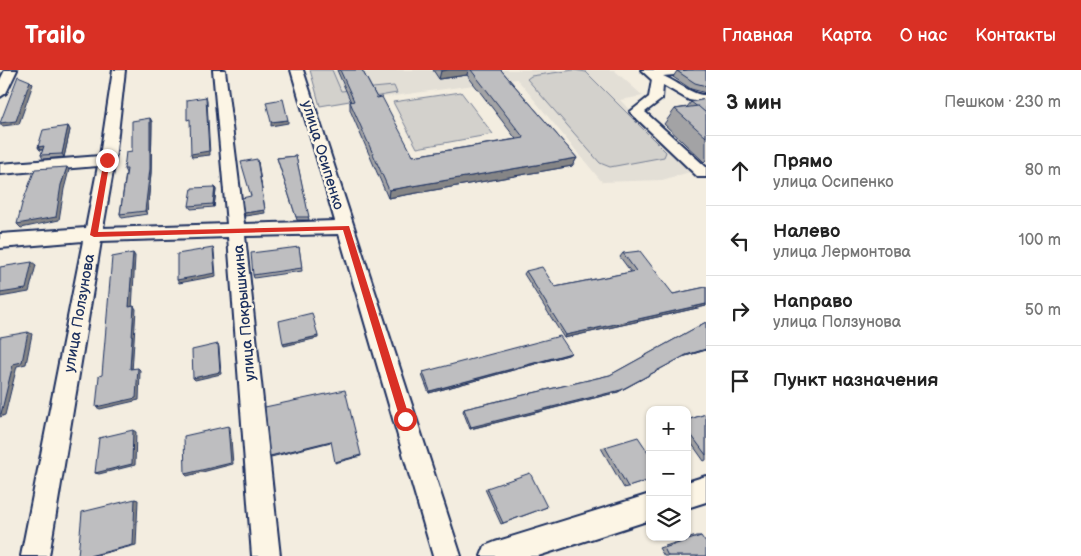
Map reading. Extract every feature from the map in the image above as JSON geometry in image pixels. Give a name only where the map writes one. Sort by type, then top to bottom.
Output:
[{"type":"street","points":[[0,93],[11,70]]},
{"type":"street","name":"улица Ползунова","points":[[35,556],[107,160],[119,70]]},
{"type":"street","name":"улица Покрышкина","points":[[219,70],[237,230],[241,296],[266,556]]},
{"type":"street","name":"улица Осипенко","points":[[297,70],[447,556]]},
{"type":"street","points":[[652,74],[686,70]]},
{"type":"street","points":[[652,74],[676,86],[691,97],[699,100],[706,99]]},
{"type":"street","points":[[652,74],[655,99],[637,112],[703,174]]},
{"type":"street","points":[[0,169],[107,160]]},
{"type":"street","points":[[0,241],[94,235],[346,227]]},
{"type":"street","points":[[691,494],[706,489]]},
{"type":"street","points":[[495,556],[646,508]]},
{"type":"shaded area","points":[[310,70],[332,70],[341,91],[394,86],[397,93],[320,106]]},
{"type":"shaded area","points":[[315,70],[614,70],[643,96],[620,100],[690,172],[662,180],[602,182],[517,79],[335,104]]},
{"type":"shaded area","points":[[574,70],[586,72],[666,152],[664,157],[610,167],[600,163],[527,79],[531,76]]},
{"type":"shaded area","points":[[461,92],[493,134],[417,148],[393,102]]},
{"type":"building","points":[[340,70],[362,70],[377,98],[382,97],[413,156],[524,138],[471,70],[501,70],[577,158],[389,190],[350,102],[354,101]]},
{"type":"building","points":[[706,70],[706,86],[695,83],[677,71]]},
{"type":"building","points":[[18,76],[30,81],[16,121],[0,123]]},
{"type":"building","points":[[206,97],[209,151],[191,154],[190,119],[187,120],[187,100]]},
{"type":"building","points":[[283,99],[288,120],[271,122],[266,102]]},
{"type":"building","points":[[706,99],[706,113],[691,102]]},
{"type":"building","points":[[698,106],[706,113],[706,137],[675,109]]},
{"type":"building","points":[[150,118],[150,169],[145,211],[120,214],[127,169],[124,169],[126,152],[132,151],[132,121]]},
{"type":"building","points":[[68,126],[62,154],[41,155],[44,146],[38,147],[43,130]]},
{"type":"building","points":[[296,156],[309,217],[296,217],[277,158]]},
{"type":"building","points":[[257,159],[265,210],[244,213],[242,198],[251,196],[241,162]]},
{"type":"building","points":[[67,167],[61,185],[56,217],[17,224],[35,169]]},
{"type":"building","points":[[215,187],[213,204],[189,206],[192,188]]},
{"type":"building","points":[[299,247],[302,268],[253,275],[251,253]]},
{"type":"building","points":[[213,248],[215,273],[177,280],[177,254]]},
{"type":"building","points":[[640,251],[673,294],[706,287],[706,304],[566,335],[526,271],[542,267],[555,287],[636,271],[623,253]]},
{"type":"building","points":[[133,253],[129,307],[134,306],[130,369],[138,368],[136,398],[96,407],[99,376],[102,375],[112,257]]},
{"type":"building","points":[[32,262],[26,289],[0,293],[0,267]]},
{"type":"building","points":[[312,313],[318,336],[283,344],[279,321]]},
{"type":"building","points":[[706,322],[706,349],[686,355],[621,390],[471,427],[464,409],[610,375]]},
{"type":"building","points":[[28,332],[22,362],[13,364],[0,414],[0,337]]},
{"type":"building","points":[[560,336],[571,353],[430,391],[423,372]]},
{"type":"building","points":[[218,344],[220,372],[193,378],[192,350]]},
{"type":"building","points":[[345,390],[361,455],[335,462],[331,441],[270,456],[265,407]]},
{"type":"building","points":[[706,414],[706,455],[691,434],[691,419]]},
{"type":"building","points":[[228,426],[231,463],[185,474],[184,436]]},
{"type":"building","points":[[133,430],[132,464],[95,473],[99,438]]},
{"type":"building","points":[[638,437],[646,449],[646,481],[628,487],[605,447]]},
{"type":"building","points":[[530,473],[547,507],[503,523],[487,488]]},
{"type":"building","points":[[135,499],[133,545],[89,556],[78,556],[82,512]]},
{"type":"building","points":[[701,536],[706,543],[706,556],[668,556],[664,548],[691,541],[691,539]]},
{"type":"route","points":[[107,160],[94,235],[346,227],[405,419]]}]
